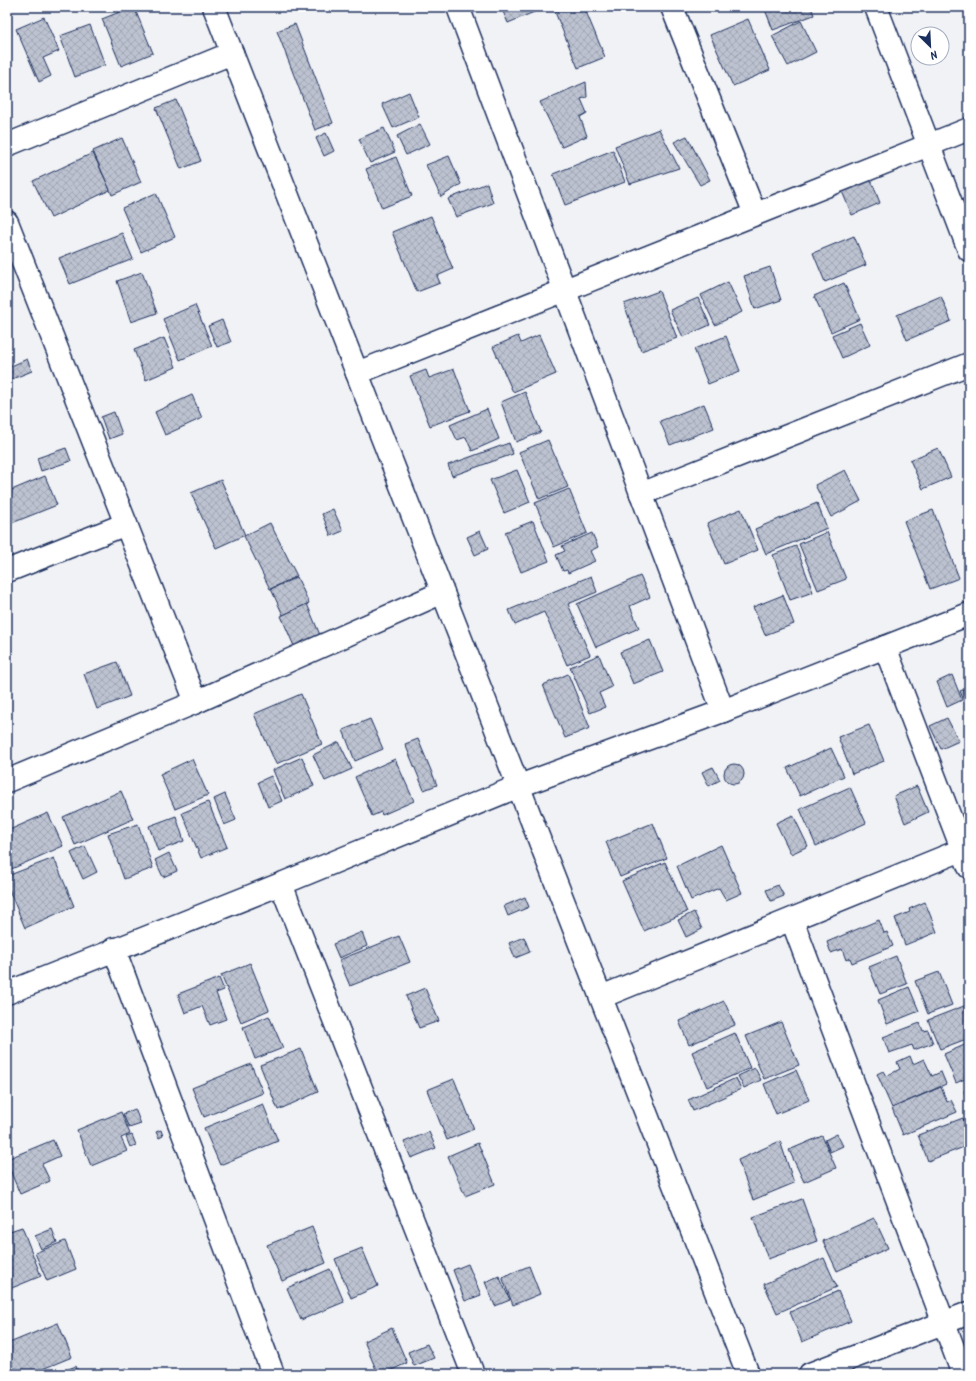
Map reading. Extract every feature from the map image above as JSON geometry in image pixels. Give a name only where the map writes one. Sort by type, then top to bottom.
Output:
[{"type":"street","points":[[214,7],[748,1374]]},
{"type":"street","points":[[458,7],[723,711]]},
{"type":"street","points":[[672,7],[755,214]]},
{"type":"street","points":[[876,7],[969,250]]},
{"type":"street","points":[[7,145],[232,53]]},
{"type":"street","points":[[357,373],[969,129]]},
{"type":"street","points":[[7,222],[196,702]]},
{"type":"street","points":[[641,494],[969,364]]},
{"type":"street","points":[[7,571],[126,524]]},
{"type":"street","points":[[7,781],[196,702],[443,592]]},
{"type":"street","points":[[7,992],[281,884],[519,786],[723,711],[969,614]]},
{"type":"street","points":[[601,997],[792,920],[967,855],[885,647]]},
{"type":"street","points":[[281,884],[473,1374]]},
{"type":"street","points":[[792,920],[963,1374]]},
{"type":"street","points":[[114,949],[273,1374]]},
{"type":"street","points":[[810,1374],[969,1313]]},
{"type":"building","points":[[134,7],[153,53],[121,66],[102,19]]},
{"type":"building","points":[[501,7],[546,7],[508,23]]},
{"type":"building","points":[[566,7],[584,7],[605,57],[578,68],[555,12]]},
{"type":"building","points":[[764,7],[811,7],[814,15],[773,30]]},
{"type":"building","points":[[44,17],[59,51],[43,58],[51,76],[39,82],[16,29]]},
{"type":"building","points":[[748,19],[770,70],[733,86],[710,35]]},
{"type":"building","points":[[801,21],[816,52],[788,66],[772,36]]},
{"type":"building","points":[[295,24],[333,123],[315,130],[277,31]]},
{"type":"building","points":[[90,25],[105,65],[75,77],[60,36]]},
{"type":"building","points":[[586,82],[587,97],[581,99],[587,113],[580,117],[587,136],[562,147],[540,102]]},
{"type":"building","points":[[409,92],[419,117],[393,128],[382,104]]},
{"type":"building","points":[[176,100],[201,161],[181,169],[156,108]]},
{"type":"building","points":[[420,124],[430,144],[406,155],[397,136]]},
{"type":"building","points":[[384,128],[395,152],[370,163],[359,139]]},
{"type":"building","points":[[659,129],[679,168],[630,184],[615,146]]},
{"type":"building","points":[[326,133],[334,151],[324,156],[316,138]]},
{"type":"building","points":[[687,136],[710,180],[700,185],[674,142]]},
{"type":"building","points":[[122,138],[141,182],[112,195],[93,151]]},
{"type":"building","points":[[613,150],[625,182],[565,205],[553,174]]},
{"type":"building","points":[[93,153],[110,190],[51,218],[33,181]]},
{"type":"building","points":[[449,156],[461,184],[441,197],[426,165]]},
{"type":"building","points":[[396,157],[412,196],[382,208],[366,169]]},
{"type":"building","points":[[870,177],[880,203],[852,215],[841,189]]},
{"type":"building","points":[[487,183],[493,203],[456,217],[448,199]]},
{"type":"building","points":[[156,193],[175,237],[141,252],[122,208]]},
{"type":"building","points":[[431,216],[453,269],[437,276],[440,283],[417,292],[392,232]]},
{"type":"building","points":[[122,233],[133,259],[70,284],[59,258]]},
{"type":"building","points":[[854,236],[866,265],[825,282],[813,253]]},
{"type":"building","points":[[770,267],[781,300],[755,309],[744,276]]},
{"type":"building","points":[[142,272],[157,313],[131,322],[117,281]]},
{"type":"building","points":[[728,282],[742,312],[715,325],[701,295]]},
{"type":"building","points":[[844,283],[860,319],[831,332],[814,296]]},
{"type":"building","points":[[659,291],[677,338],[641,351],[624,304]]},
{"type":"building","points":[[941,296],[951,321],[907,340],[897,315]]},
{"type":"building","points":[[698,298],[710,325],[683,337],[670,310]]},
{"type":"building","points":[[195,305],[212,346],[180,360],[163,319]]},
{"type":"building","points":[[222,320],[231,342],[217,347],[208,326]]},
{"type":"building","points":[[860,323],[870,345],[842,358],[832,335]]},
{"type":"building","points":[[539,335],[556,374],[513,392],[493,347],[518,336],[521,343]]},
{"type":"building","points":[[726,336],[740,371],[708,384],[694,349]]},
{"type":"building","points":[[164,338],[176,367],[146,380],[134,350]]},
{"type":"building","points":[[27,359],[32,371],[7,381],[7,368]]},
{"type":"building","points":[[454,369],[470,411],[430,426],[410,376],[426,370],[429,378]]},
{"type":"building","points":[[525,392],[541,432],[516,442],[501,402]]},
{"type":"building","points":[[192,395],[202,418],[165,435],[155,412]]},
{"type":"building","points":[[704,404],[714,428],[670,445],[660,421]]},
{"type":"building","points":[[487,409],[499,439],[472,451],[466,437],[457,440],[450,425]]},
{"type":"building","points":[[114,412],[122,434],[109,439],[101,417]]},
{"type":"building","points":[[548,440],[568,487],[539,499],[519,452]]},
{"type":"building","points":[[509,443],[513,454],[452,476],[448,465]]},
{"type":"building","points":[[66,448],[71,461],[41,471],[37,458]]},
{"type":"building","points":[[938,448],[951,477],[923,489],[910,460]]},
{"type":"building","points":[[517,470],[530,502],[504,513],[490,480]]},
{"type":"building","points":[[845,470],[861,501],[831,517],[815,485]]},
{"type":"building","points":[[45,476],[57,505],[7,525],[7,492]]},
{"type":"building","points":[[221,480],[245,535],[216,548],[191,493]]},
{"type":"building","points":[[569,489],[587,533],[554,547],[535,503]]},
{"type":"building","points":[[817,503],[827,528],[766,554],[755,529]]},
{"type":"building","points":[[333,509],[343,531],[331,536],[322,514]]},
{"type":"building","points":[[741,509],[758,550],[724,564],[707,523]]},
{"type":"building","points":[[933,510],[959,578],[930,589],[904,521]]},
{"type":"building","points":[[533,521],[549,561],[521,572],[505,532]]},
{"type":"building","points":[[270,523],[297,576],[270,589],[244,536]]},
{"type":"building","points":[[480,531],[488,549],[475,555],[467,537]]},
{"type":"building","points":[[827,532],[846,579],[818,590],[799,544]]},
{"type":"building","points":[[592,533],[598,547],[590,551],[595,561],[568,573],[567,570],[563,571],[556,555],[565,551],[562,546]]},
{"type":"building","points":[[796,546],[813,592],[790,600],[773,555]]},
{"type":"building","points":[[591,576],[597,592],[568,604],[590,655],[567,665],[544,612],[515,625],[509,610]]},
{"type":"building","points":[[640,576],[650,597],[630,606],[639,628],[596,647],[577,604]]},
{"type":"building","points":[[297,577],[309,603],[283,615],[271,589]]},
{"type":"building","points":[[783,595],[794,624],[765,635],[753,607]]},
{"type":"building","points":[[307,604],[320,635],[294,646],[281,616]]},
{"type":"building","points":[[650,640],[663,672],[633,684],[620,652]]},
{"type":"building","points":[[599,655],[612,687],[599,693],[605,707],[590,713],[570,667]]},
{"type":"building","points":[[117,662],[130,696],[97,709],[84,674]]},
{"type":"building","points":[[568,674],[590,728],[565,738],[543,685]]},
{"type":"building","points":[[952,675],[962,700],[947,707],[937,682]]},
{"type":"building","points":[[969,687],[969,712],[960,691]]},
{"type":"building","points":[[301,694],[322,744],[276,764],[254,714]]},
{"type":"building","points":[[947,718],[959,741],[941,749],[930,726]]},
{"type":"building","points":[[370,719],[383,749],[355,761],[343,730]]},
{"type":"building","points":[[869,725],[884,761],[852,774],[838,737]]},
{"type":"building","points":[[418,739],[437,785],[424,790],[405,744]]},
{"type":"building","points":[[339,742],[352,769],[325,781],[313,755]]},
{"type":"building","points":[[831,748],[844,776],[800,796],[787,768]]},
{"type":"building","points":[[302,757],[314,786],[285,799],[273,770]]},
{"type":"building","points":[[192,759],[208,795],[175,809],[160,774]]},
{"type":"building","points":[[395,759],[414,801],[382,815],[381,812],[372,816],[355,777]]},
{"type":"building","points":[[730,764],[738,764],[744,770],[744,778],[738,784],[730,784],[724,778],[724,770]]},
{"type":"building","points":[[713,767],[720,780],[709,786],[702,772]]},
{"type":"building","points":[[271,776],[282,801],[268,807],[258,782]]},
{"type":"building","points":[[917,786],[928,812],[905,823],[894,796]]},
{"type":"building","points":[[850,787],[866,823],[816,846],[800,809]]},
{"type":"building","points":[[121,791],[133,819],[75,845],[63,817]]},
{"type":"building","points":[[225,794],[236,820],[224,825],[214,799]]},
{"type":"building","points":[[208,802],[227,847],[201,858],[182,813]]},
{"type":"building","points":[[48,813],[63,846],[7,871],[7,831]]},
{"type":"building","points":[[793,815],[808,846],[791,854],[776,823]]},
{"type":"building","points":[[176,816],[184,841],[158,851],[149,826]]},
{"type":"building","points":[[653,823],[667,858],[620,877],[606,842]]},
{"type":"building","points":[[138,824],[153,868],[124,879],[108,834]]},
{"type":"building","points":[[721,845],[742,893],[726,900],[719,888],[691,900],[677,866]]},
{"type":"building","points":[[85,846],[97,872],[83,879],[71,853]]},
{"type":"building","points":[[169,853],[177,871],[163,877],[155,860]]},
{"type":"building","points":[[54,858],[74,906],[25,928],[7,885],[7,876]]},
{"type":"building","points":[[665,862],[687,912],[644,931],[622,881]]},
{"type":"building","points":[[778,885],[784,896],[771,901],[766,890]]},
{"type":"building","points":[[525,897],[529,907],[508,916],[504,906]]},
{"type":"building","points":[[925,902],[937,932],[905,945],[895,918],[910,912],[909,909]]},
{"type":"building","points":[[694,912],[702,929],[686,937],[678,920]]},
{"type":"building","points":[[879,920],[884,933],[887,932],[893,946],[852,963],[850,958],[846,960],[842,949],[831,953],[827,942]]},
{"type":"building","points":[[362,932],[367,946],[339,958],[333,944]]},
{"type":"building","points":[[399,936],[410,962],[350,986],[339,960]]},
{"type":"building","points":[[524,937],[530,952],[515,958],[509,943]]},
{"type":"building","points":[[896,956],[907,984],[880,994],[869,967]]},
{"type":"building","points":[[250,963],[269,1010],[241,1022],[221,975]]},
{"type":"building","points":[[939,972],[952,1005],[928,1014],[915,981]]},
{"type":"building","points":[[219,978],[224,990],[216,993],[226,1019],[210,1025],[202,1006],[185,1013],[178,994]]},
{"type":"building","points":[[909,987],[919,1011],[887,1024],[878,1000]]},
{"type":"building","points":[[425,988],[439,1021],[419,1028],[406,996]]},
{"type":"building","points":[[724,1001],[735,1025],[689,1045],[679,1021]]},
{"type":"building","points":[[964,1006],[969,1018],[969,1038],[940,1049],[928,1020]]},
{"type":"building","points":[[269,1016],[283,1048],[255,1059],[243,1027]]},
{"type":"building","points":[[781,1022],[799,1065],[764,1079],[746,1036]]},
{"type":"building","points":[[920,1023],[923,1031],[928,1030],[933,1043],[914,1050],[912,1045],[889,1053],[883,1037]]},
{"type":"building","points":[[735,1033],[750,1068],[707,1087],[692,1052]]},
{"type":"building","points":[[969,1043],[969,1077],[956,1083],[944,1054]]},
{"type":"building","points":[[301,1049],[318,1092],[278,1110],[260,1065]]},
{"type":"building","points":[[910,1056],[913,1064],[924,1059],[932,1076],[941,1072],[946,1084],[892,1108],[877,1074],[883,1071],[886,1076],[900,1069],[897,1062]]},
{"type":"building","points":[[251,1064],[263,1093],[204,1117],[192,1088]]},
{"type":"building","points":[[755,1068],[761,1080],[744,1088],[738,1076]]},
{"type":"building","points":[[796,1070],[809,1100],[776,1114],[764,1084]]},
{"type":"building","points":[[736,1078],[741,1089],[693,1111],[688,1100]]},
{"type":"building","points":[[454,1079],[474,1129],[447,1140],[427,1090]]},
{"type":"building","points":[[941,1087],[947,1102],[951,1100],[957,1112],[903,1135],[892,1108]]},
{"type":"building","points":[[969,1089],[969,1106],[964,1091]]},
{"type":"building","points":[[263,1104],[278,1141],[220,1165],[204,1128]]},
{"type":"building","points":[[135,1109],[141,1124],[129,1128],[123,1114]]},
{"type":"building","points":[[121,1112],[130,1134],[121,1138],[127,1151],[91,1166],[77,1130]]},
{"type":"building","points":[[963,1118],[969,1135],[969,1145],[928,1161],[918,1135]]},
{"type":"building","points":[[161,1130],[163,1136],[159,1138],[156,1132]]},
{"type":"building","points":[[429,1132],[436,1148],[411,1158],[404,1142]]},
{"type":"building","points":[[837,1134],[843,1146],[830,1152],[825,1140]]},
{"type":"building","points":[[132,1135],[136,1145],[130,1147],[126,1137]]},
{"type":"building","points":[[822,1136],[836,1168],[804,1182],[789,1150]]},
{"type":"building","points":[[53,1140],[60,1156],[42,1164],[50,1181],[20,1194],[7,1163],[7,1159]]},
{"type":"building","points":[[780,1141],[794,1183],[753,1200],[738,1160]]},
{"type":"building","points":[[478,1143],[495,1184],[465,1196],[448,1156]]},
{"type":"building","points":[[802,1199],[817,1241],[768,1259],[753,1217]]},
{"type":"building","points":[[874,1218],[888,1248],[837,1271],[823,1241]]},
{"type":"building","points":[[22,1227],[41,1276],[7,1290],[7,1232]]},
{"type":"building","points":[[312,1227],[326,1263],[282,1281],[267,1245]]},
{"type":"building","points":[[52,1229],[57,1242],[41,1249],[35,1236]]},
{"type":"building","points":[[65,1241],[76,1269],[47,1281],[35,1253]]},
{"type":"building","points":[[362,1248],[378,1286],[351,1298],[335,1259]]},
{"type":"building","points":[[824,1258],[837,1287],[777,1313],[764,1284]]},
{"type":"building","points":[[468,1264],[481,1295],[465,1301],[453,1270]]},
{"type":"building","points":[[529,1266],[540,1294],[513,1305],[502,1277]]},
{"type":"building","points":[[330,1269],[344,1302],[301,1320],[287,1288]]},
{"type":"building","points":[[499,1276],[510,1300],[495,1306],[485,1282]]},
{"type":"building","points":[[838,1291],[851,1321],[802,1342],[790,1312]]},
{"type":"building","points":[[58,1323],[72,1357],[30,1374],[10,1374],[7,1367],[7,1344]]},
{"type":"building","points":[[392,1328],[407,1363],[383,1374],[378,1374],[364,1341]]},
{"type":"building","points":[[427,1344],[434,1358],[414,1366],[408,1352]]},
{"type":"building","points":[[76,1366],[79,1374],[56,1374]]},
{"type":"building","points":[[126,1368],[128,1374],[111,1374]]}]
